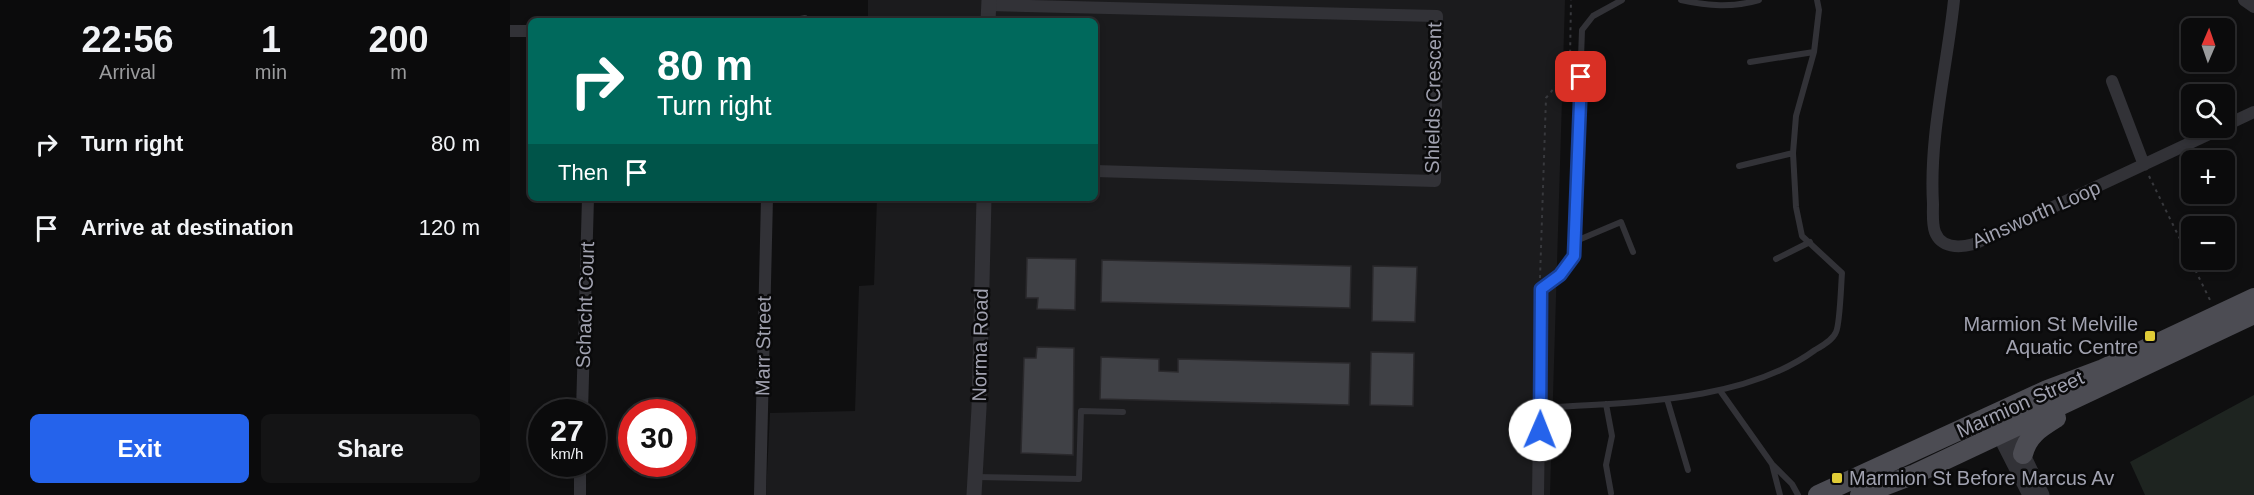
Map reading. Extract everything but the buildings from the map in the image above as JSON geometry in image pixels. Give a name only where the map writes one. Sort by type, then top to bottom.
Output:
[{"type":"main road","name":"Marmion Street","points":[[1860,495],[1915,474],[2047,390],[2103,369],[2254,298]]},
{"type":"main road","name":"Marmion Street","points":[[1818,495],[2121,376],[2254,314]]},
{"type":"main road","points":[[2023,454],[2025,446],[2036,431],[2121,376]]},
{"type":"street","name":"Ainsworth Loop","points":[[1954,0],[1933,143],[1934,231],[1941,241],[1958,248],[1974,244],[2200,138]]},
{"type":"street","points":[[2244,0],[2254,6]]},
{"type":"street","points":[[988,18],[989,2]]},
{"type":"street","name":"Shields Crescent","points":[[989,2],[1437,16],[1435,181],[1098,171]]},
{"type":"street","points":[[510,31],[528,31]]},
{"type":"street","points":[[2112,81],[2144,165]]},
{"type":"street","name":"Ainsworth Loop","points":[[2235,121],[2254,112]]},
{"type":"street","name":"Schacht Court","points":[[582,399],[588,201]]},
{"type":"street","name":"Marr Street","points":[[760,495],[767,201]]},
{"type":"street","name":"Norma Road","points":[[975,490],[984,201]]},
{"type":"street","points":[[1538,495],[1541,289]]},
{"type":"street","points":[[2000,422],[2023,454],[2042,495]]},
{"type":"street","points":[[2000,422],[2030,495]]},
{"type":"street","points":[[580,477],[580,495]]},
{"type":"lane","points":[[1541,289],[1560,275],[1574,256],[1582,30],[1593,16],[1622,0]]},
{"type":"lane","points":[[1681,0],[1715,7],[1741,6],[1759,0]]},
{"type":"lane","points":[[1540,408],[1667,399],[1721,392],[1797,364],[1836,333],[1842,273],[1831,260],[1818,252],[1802,236],[1796,207],[1793,153],[1796,116],[1814,52],[1819,10],[1816,0]]},
{"type":"lane","points":[[1750,62],[1814,52]]},
{"type":"lane","points":[[1739,166],[1793,153]]},
{"type":"lane","points":[[1576,241],[1621,222],[1633,252]]},
{"type":"lane","points":[[1776,259],[1810,242]]},
{"type":"lane","points":[[1721,392],[1772,464],[1792,484],[1798,495]]},
{"type":"lane","points":[[1667,399],[1688,470]]},
{"type":"lane","points":[[1606,404],[1612,436],[1605,465],[1611,493]]},
{"type":"lane","points":[[975,490],[1079,479],[1081,411],[1123,412]]},
{"type":"lane","points":[[1772,464],[1780,495]]},
{"type":"path","points":[[1541,289],[1539,282],[1546,98],[1559,82],[1570,59],[1571,0]]},
{"type":"path","points":[[2144,165],[2212,304]]},
{"type":"shaded area","points":[[868,0],[1565,0],[1550,495],[766,495],[770,413],[855,411],[859,286],[874,285],[877,201],[1098,201],[1098,18],[868,18]]},
{"type":"shaded area","points":[[2254,395],[2254,495],[2145,495],[2130,462]]},
{"type":"place","name":"Marmion St Melville Aquatic Centre","points":[[2150,336]]},
{"type":"place","name":"Marmion St Before Marcus Av","points":[[1837,478]]},
{"type":"route","points":[[1540,430],[1541,289],[1560,275],[1574,256],[1581,77]]}]
